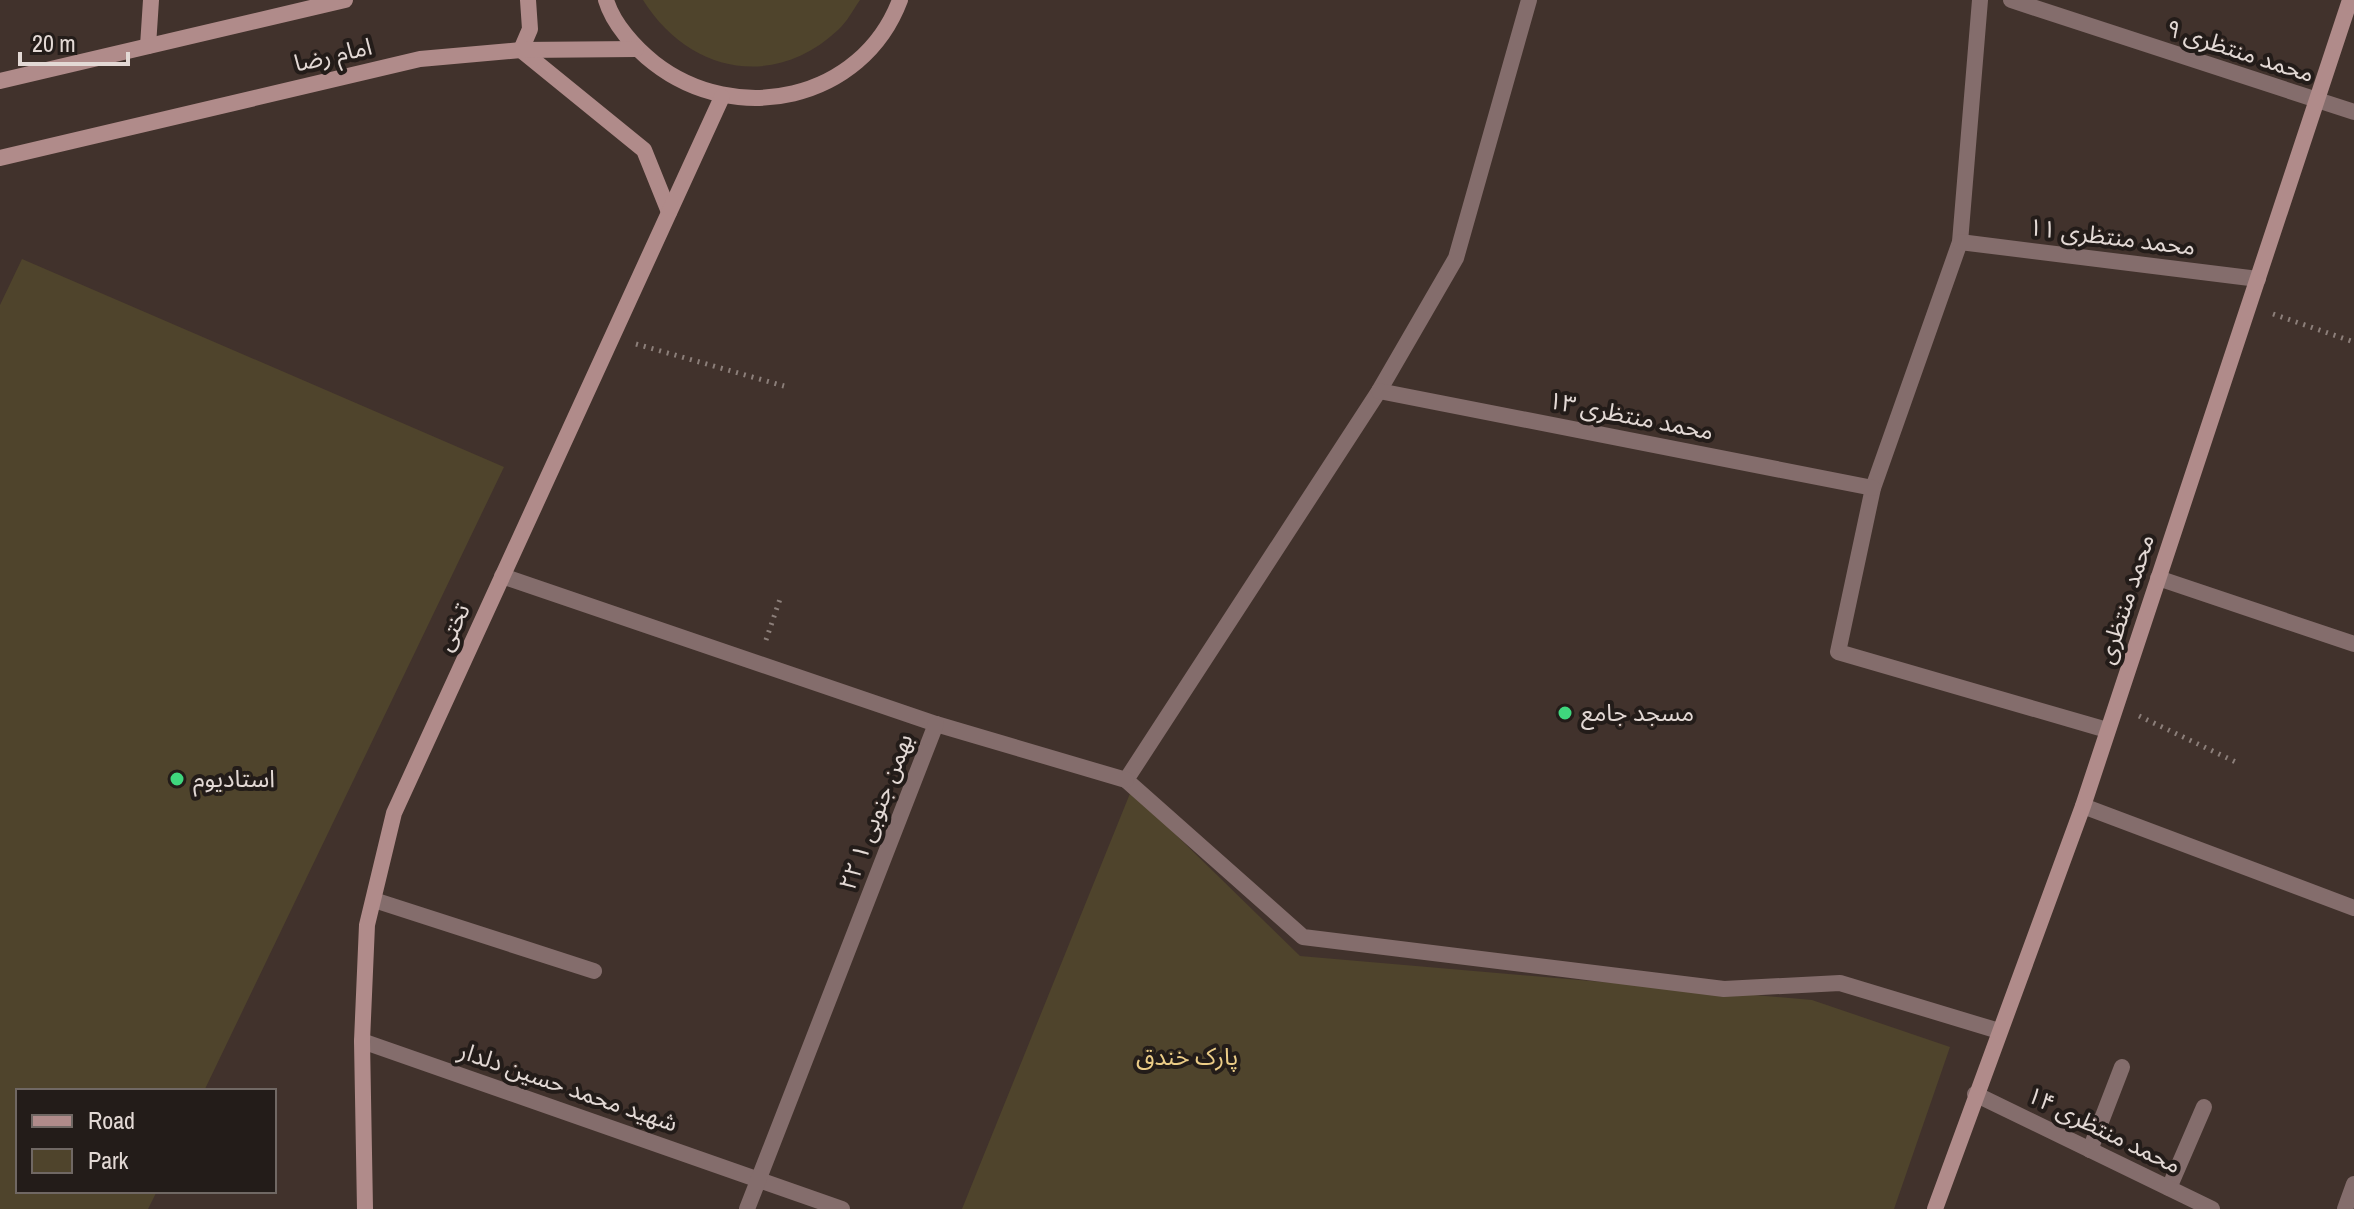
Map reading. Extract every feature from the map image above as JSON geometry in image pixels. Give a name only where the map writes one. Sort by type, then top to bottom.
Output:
[{"type":"street","points":[[148,46],[151,0]]},
{"type":"street","points":[[0,81],[345,0]]},
{"type":"street","points":[[528,0],[530,29],[521,50],[644,150],[669,212]]},
{"type":"street","points":[[606,0],[636,49],[675,80],[722,97],[772,99],[820,86],[862,58],[893,18],[900,0]]},
{"type":"street","points":[[1126,780],[1379,391],[1456,258],[1529,0]]},
{"type":"street","points":[[1980,0],[1960,242],[1873,488],[1838,652],[2107,730]]},
{"type":"street","name":"محمد منتظری ۹","points":[[2011,0],[2354,112]]},
{"type":"street","name":"محمد منتظری","points":[[1935,1209],[2083,806],[2350,0]]},
{"type":"street","name":"امام رضا","points":[[0,158],[420,59],[521,50],[636,49]]},
{"type":"street","name":"تختی","points":[[365,1209],[362,1041],[367,925],[394,813],[722,97]]},
{"type":"street","name":"محمد منتظری ۱۱","points":[[1960,242],[2258,279]]},
{"type":"street","name":"محمد منتظری ۱۳","points":[[1379,391],[1873,488]]},
{"type":"street","name":"۲۲ بهمن جنوبی ۱","points":[[502,576],[936,724],[747,1209]]},
{"type":"street","points":[[2158,578],[2354,644]]},
{"type":"street","points":[[936,724],[1126,780],[1303,937],[1724,989],[1840,983],[1999,1031]]},
{"type":"street","points":[[2083,806],[2354,908]]},
{"type":"street","points":[[374,900],[594,971]]},
{"type":"street","name":"شهید محمد حسین دلدار","points":[[362,1041],[759,1177],[842,1209]]},
{"type":"street","points":[[2090,1150],[2122,1067]]},
{"type":"street","name":"محمد منتظری ۱۴","points":[[1975,1094],[2212,1209]]},
{"type":"street","points":[[2169,1188],[2204,1107]]},
{"type":"street","points":[[2345,1209],[2354,1184]]},
{"type":"path","points":[[2249,305],[2354,342]]},
{"type":"path","points":[[612,337],[784,386]]},
{"type":"path","points":[[758,663],[780,599]]},
{"type":"path","points":[[2116,705],[2240,764]]},
{"type":"green space","points":[[643,0],[860,0],[841,27],[813,49],[786,61],[760,66],[733,65],[707,57],[683,44]]},
{"type":"green space","name":"استادیوم","points":[[22,259],[504,467],[205,1089],[16,1089],[16,1193],[156,1193],[148,1209],[0,1209],[0,305]]},
{"type":"green space","name":"پارک خندق","points":[[1131,791],[1300,956],[1812,1000],[1950,1047],[1894,1209],[962,1209]]},
{"type":"place","name":"مسجد جامع","points":[[1565,713]]},
{"type":"place","name":"استادیوم","points":[[177,779]]}]
